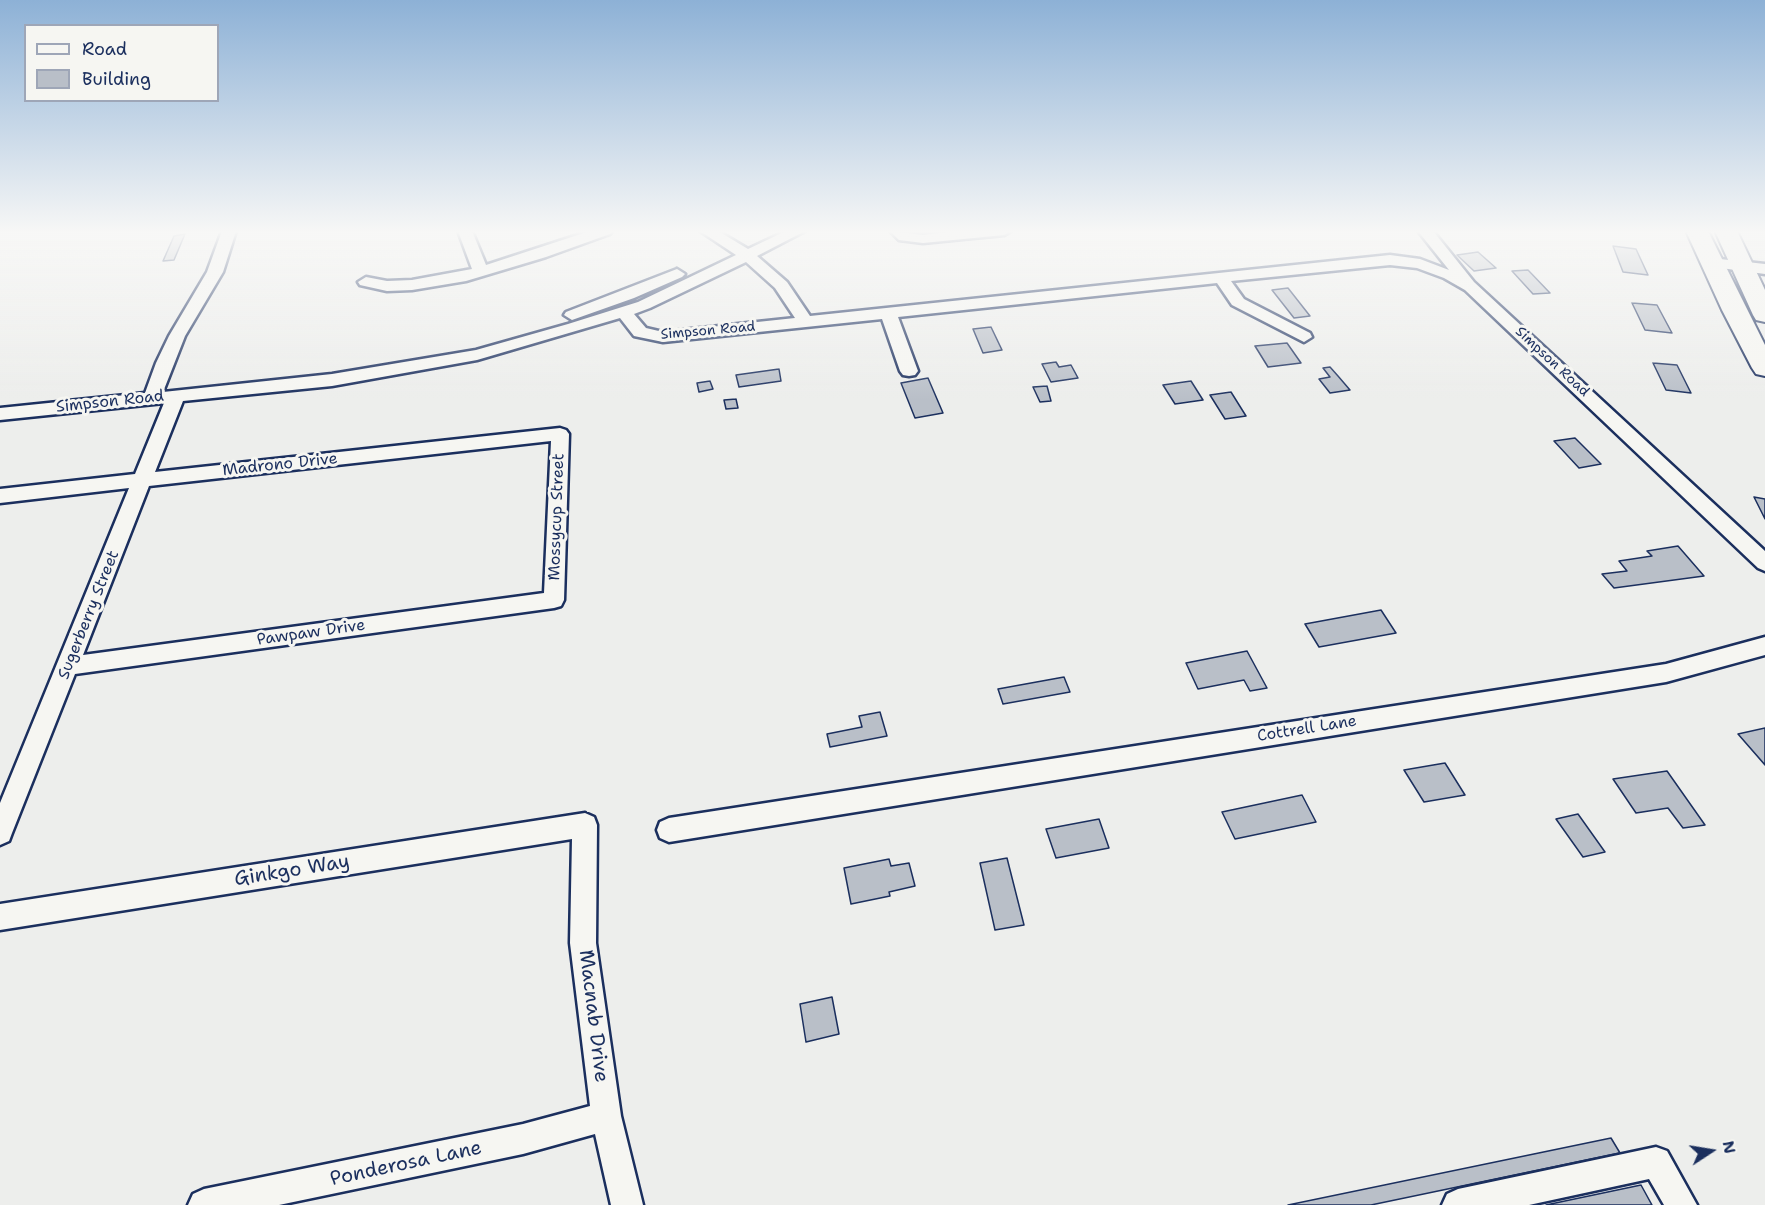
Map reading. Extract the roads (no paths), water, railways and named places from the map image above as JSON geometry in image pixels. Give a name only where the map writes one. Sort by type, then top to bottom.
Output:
[{"type":"highway","points":[[1723,287],[1765,368]]},
{"type":"highway","points":[[1752,287],[1765,315]]},
{"type":"street","points":[[152,398],[172,345],[206,287]]},
{"type":"street","name":"Simpson Road","points":[[220,391],[335,365],[448,347],[518,331],[648,287]]},
{"type":"street","name":"Simpson Road","points":[[0,414],[332,380],[477,355],[526,343],[624,312],[671,287]]},
{"type":"street","points":[[782,287],[805,321]]},
{"type":"street","name":"Simpson Road","points":[[624,312],[640,332],[663,337],[1131,287]]},
{"type":"street","points":[[1228,287],[1238,302],[1304,338]]},
{"type":"street","name":"Simpson Road","points":[[1471,287],[1765,563]]},
{"type":"street","points":[[888,312],[909,371]]},
{"type":"street","name":"Sugerberry Street","points":[[0,833],[176,396]]},
{"type":"street","name":"Madrono Drive","points":[[0,496],[560,434]]},
{"type":"street","name":"Mossycup Street","points":[[554,600],[560,434]]},
{"type":"street","name":"Pawpaw Drive","points":[[68,666],[554,600]]},
{"type":"street","name":"Cottrell Lane","points":[[669,830],[1666,674],[1765,646]]},
{"type":"street","name":"Ginkgo Way","points":[[0,917],[585,825]]},
{"type":"street","name":"Macnab Drive","points":[[585,825],[583,943],[606,1116],[627,1205]]},
{"type":"street","name":"Ponderosa Lane","points":[[204,1205],[523,1140],[606,1116]]},
{"type":"street","points":[[1458,1205],[1656,1162],[1682,1205]]}]
